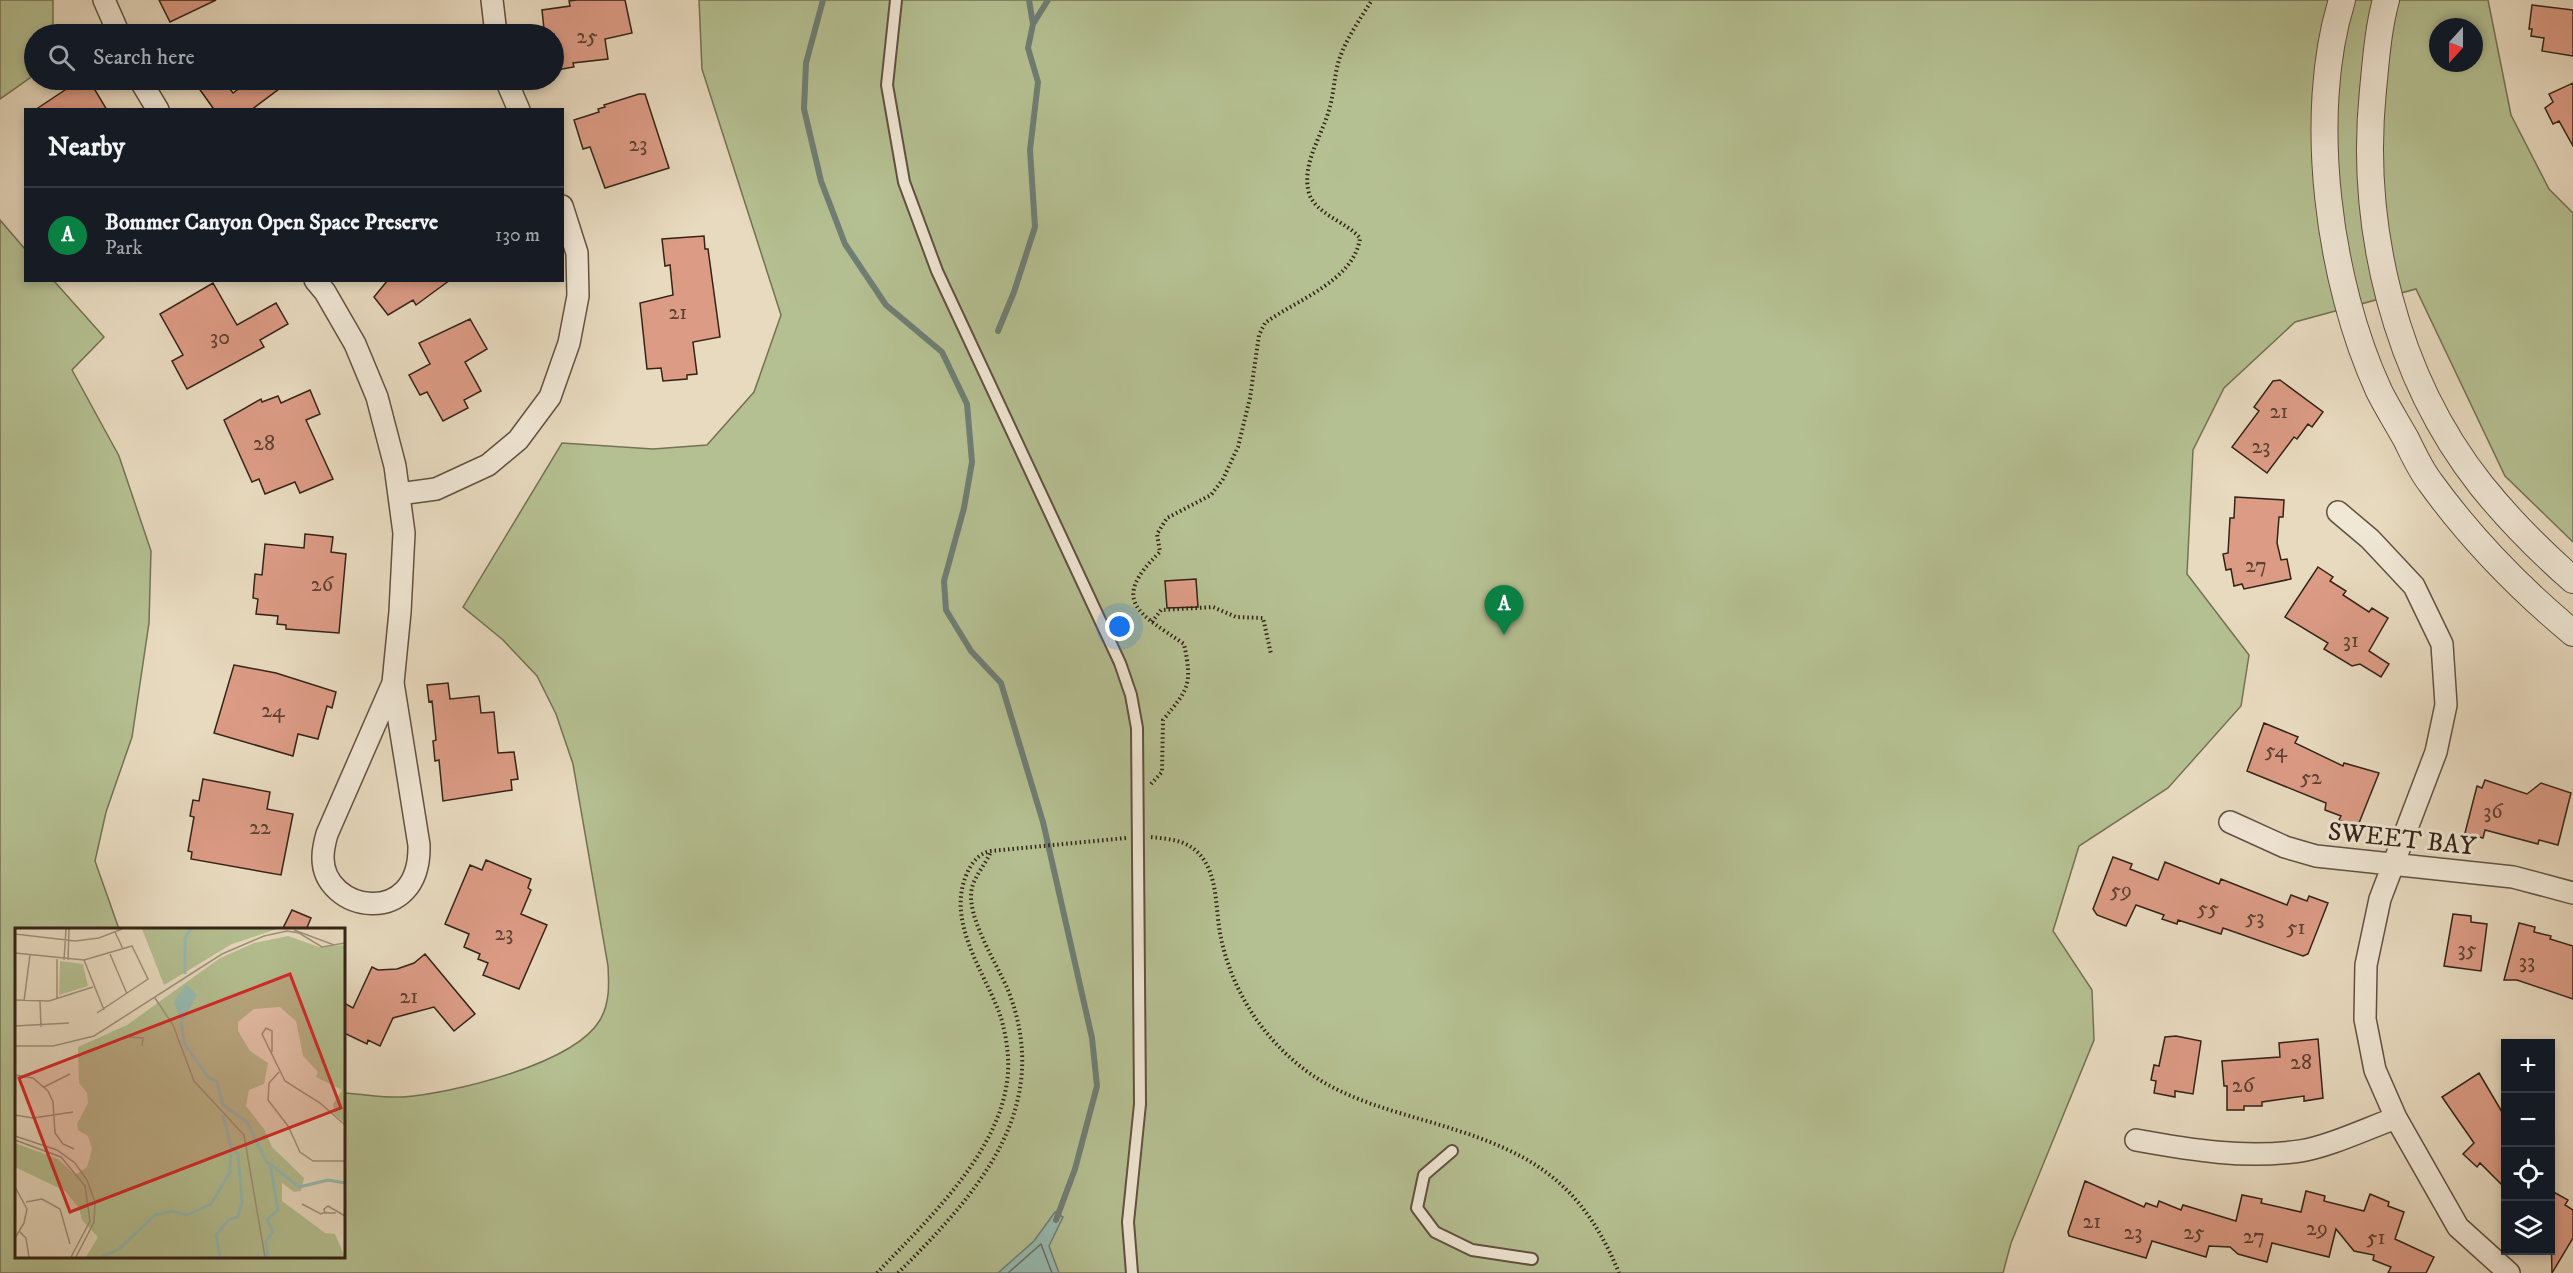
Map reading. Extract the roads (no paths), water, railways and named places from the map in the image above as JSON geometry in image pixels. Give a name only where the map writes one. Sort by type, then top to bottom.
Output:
[{"type":"street","points":[[104,0],[115,24]]},
{"type":"street","points":[[492,0],[495,24]]},
{"type":"street","points":[[2342,0],[2327,74],[2325,151],[2330,213],[2348,303],[2379,390],[2429,481],[2484,552],[2573,633]]},
{"type":"street","points":[[2386,0],[2376,63],[2368,167],[2374,222],[2384,275],[2400,331],[2421,382],[2446,432],[2480,484],[2516,525],[2573,580]]},
{"type":"street","points":[[146,90],[157,108]]},
{"type":"street","points":[[510,90],[518,108]]},
{"type":"street","points":[[399,494],[436,489],[488,465],[518,440],[550,397],[569,343],[578,296],[577,253],[564,212]]},
{"type":"street","points":[[317,282],[325,292],[355,344],[377,397],[395,466],[404,533],[393,683],[419,845],[419,862],[413,882],[403,894],[389,901],[369,903],[347,898],[329,881],[322,858],[327,834],[393,683]]},
{"type":"street","points":[[2338,512],[2370,539],[2414,586],[2442,644],[2446,705],[2436,752],[2380,899],[2366,965],[2365,1018],[2375,1070],[2396,1118],[2458,1227],[2509,1273]]},
{"type":"street","name":"SWEET BAY","points":[[2230,822],[2285,847],[2316,856],[2513,877],[2573,893]]},
{"type":"street","points":[[2136,1140],[2197,1151],[2244,1155],[2302,1151],[2396,1118]]},
{"type":"lane","points":[[896,0],[886,85],[904,182],[937,271],[1094,607],[1131,695],[1137,728],[1140,1104],[1128,1222],[1132,1273]]},
{"type":"lane","points":[[1452,1151],[1424,1175],[1417,1208],[1434,1232],[1472,1250],[1532,1259]]},
{"type":"water","points":[[1055,1212],[1063,1217],[1049,1246],[1059,1273],[998,1273],[1034,1241]]},
{"type":"waterway","points":[[823,0],[806,63],[804,109],[821,181],[845,244],[886,305],[942,352],[967,404],[972,462],[964,508],[944,581],[946,610],[971,651],[1001,683],[1043,822],[1092,1038],[1097,1086],[1075,1169],[1056,1220]]},
{"type":"waterway","points":[[1029,0],[1033,24]]},
{"type":"waterway","points":[[998,331],[1014,292],[1035,227],[1030,150],[1038,82],[1028,48],[1033,24],[1048,0]]},
{"type":"place","name":"Bommer Canyon Open Space Preserve","points":[[1504,635]]}]
